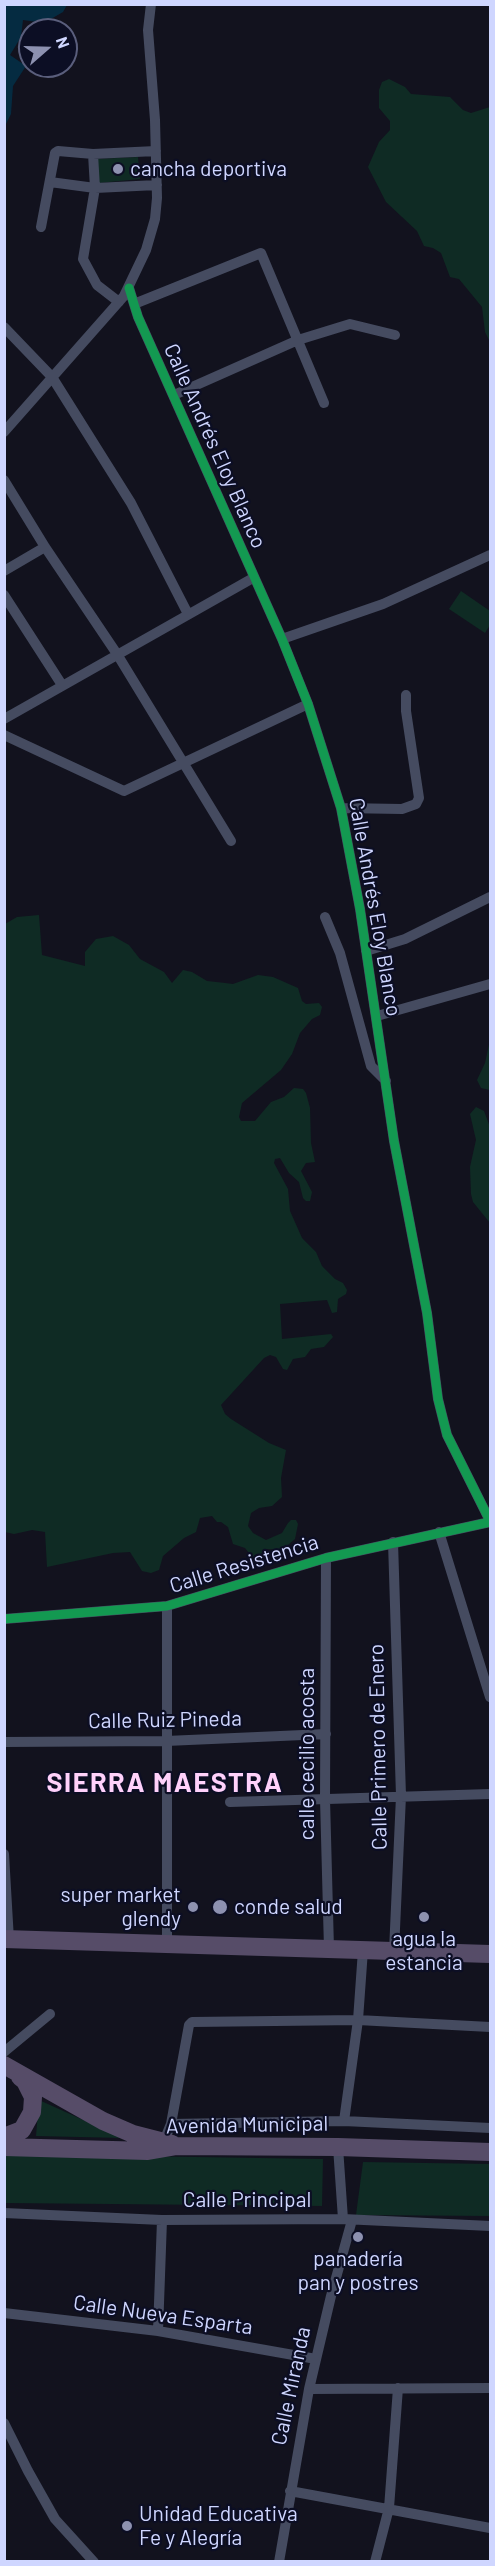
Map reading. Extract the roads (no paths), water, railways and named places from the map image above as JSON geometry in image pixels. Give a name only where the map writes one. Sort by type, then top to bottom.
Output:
[{"type":"highway","points":[[6,1940],[490,1954]]},
{"type":"highway","points":[[8,2068],[103,2121],[133,2134],[171,2137]]},
{"type":"highway","points":[[4,2137],[21,2130],[32,2112],[33,2097],[25,2081],[8,2068]]},
{"type":"highway","name":"Avenida Municipal","points":[[4,2147],[148,2151],[171,2137],[490,2152]]},
{"type":"street","points":[[4,432],[119,302],[129,288],[146,249],[155,219],[157,185],[148,30],[151,4]]},
{"type":"street","points":[[41,227],[56,151],[93,154],[156,151]]},
{"type":"street","points":[[93,154],[94,188],[83,259],[97,285],[119,302]]},
{"type":"street","points":[[50,182],[94,188],[157,185]]},
{"type":"street","points":[[134,304],[261,254],[324,403]]},
{"type":"street","name":"Calle Andrés Eloy Blanco","points":[[129,288],[134,304],[282,639],[308,705],[341,808],[377,1016],[394,1141],[427,1312],[438,1399],[447,1435],[490,1522]]},
{"type":"street","points":[[174,395],[298,340],[350,324],[395,335]]},
{"type":"street","points":[[4,327],[52,377],[131,503],[188,614]]},
{"type":"street","points":[[4,480],[45,547],[117,654],[231,840]]},
{"type":"street","points":[[4,571],[45,547]]},
{"type":"street","points":[[282,639],[383,604],[490,555]]},
{"type":"street","points":[[4,719],[254,578]]},
{"type":"street","points":[[4,595],[62,685]]},
{"type":"street","points":[[341,808],[402,809],[416,804],[419,798],[406,711],[406,695]]},
{"type":"street","points":[[4,735],[124,791],[308,705]]},
{"type":"street","points":[[366,951],[405,939],[490,897]]},
{"type":"street","points":[[325,918],[340,953],[371,1066],[386,1081]]},
{"type":"street","points":[[377,1016],[490,984]]},
{"type":"street","name":"Calle Resistencia","points":[[4,1619],[167,1606],[326,1558],[490,1522]]},
{"type":"street","points":[[439,1532],[490,1697]]},
{"type":"street","name":"Calle Primero de Enero","points":[[393,1542],[401,1797],[394,1951]]},
{"type":"street","name":"calle cecilio acosta","points":[[326,1558],[325,1799],[328,1949]]},
{"type":"street","points":[[167,1606],[168,1943]]},
{"type":"street","name":"Calle Ruiz Pineda","points":[[4,1742],[166,1741],[326,1734]]},
{"type":"street","points":[[230,1802],[490,1794]]},
{"type":"street","points":[[4,1854],[6,1940]]},
{"type":"street","points":[[344,2121],[358,2020],[363,1950]]},
{"type":"street","points":[[4,2052],[50,2014]]},
{"type":"street","points":[[490,2027],[358,2020],[192,2022],[189,2025],[171,2137],[344,2121],[490,2128]]},
{"type":"street","name":"Calle Miranda","points":[[279,2562],[315,2359],[348,2220],[338,2146]]},
{"type":"street","name":"Calle Principal","points":[[4,2213],[162,2220],[348,2220],[490,2226]]},
{"type":"street","points":[[158,2331],[162,2220]]},
{"type":"street","name":"Calle Nueva Esparta","points":[[4,2313],[158,2331],[315,2359]]},
{"type":"street","points":[[375,2562],[389,2508],[398,2388]]},
{"type":"street","points":[[309,2389],[490,2388]]},
{"type":"street","points":[[4,2423],[28,2471],[56,2518],[94,2562]]},
{"type":"street","points":[[290,2491],[490,2528]]},
{"type":"water","points":[[5,4],[67,5],[63,12],[53,18],[18,18],[18,42],[10,55],[18,60],[18,78],[13,86],[11,114],[5,126]]},
{"type":"place","name":"cancha deportiva","points":[[118,169]]},
{"type":"place","name":"super market glendy","points":[[193,1907]]},
{"type":"place","name":"conde salud","points":[[220,1907]]},
{"type":"place","name":"agua la estancia","points":[[424,1917]]},
{"type":"place","name":"panadería pan y postres","points":[[358,2237]]},
{"type":"place","name":"Unidad Educativa Fe y Alegría","points":[[127,2526]]},
{"type":"district","name":"SIERRA MAESTRA","points":[[165,1783]]}]
